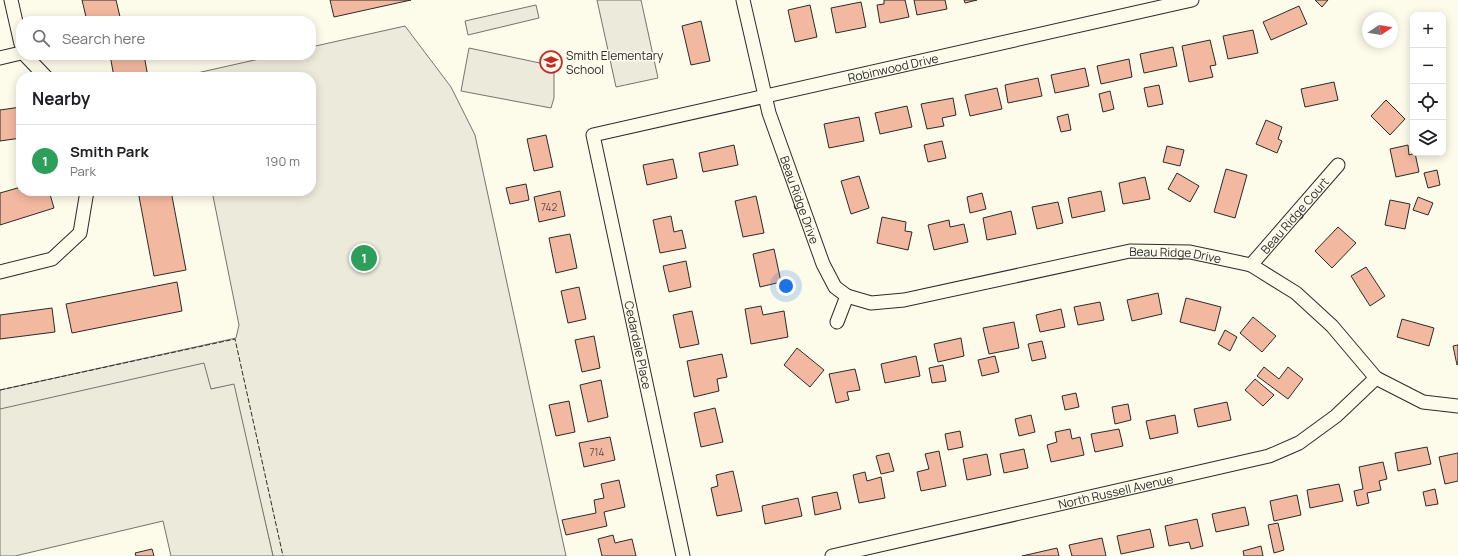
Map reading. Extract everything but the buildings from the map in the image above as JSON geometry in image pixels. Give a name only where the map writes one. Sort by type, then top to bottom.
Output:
[{"type":"street","points":[[11,0],[16,22]]},
{"type":"street","name":"Beau Ridge Drive","points":[[743,0],[769,113],[823,264],[835,287],[847,296],[871,303],[904,300],[1130,251],[1190,252],[1251,265],[1296,293],[1332,326],[1376,378],[1423,402],[1458,406]]},
{"type":"street","name":"Robinwood Drive","points":[[593,135],[1192,0]]},
{"type":"street","points":[[0,58],[16,54]]},
{"type":"street","points":[[31,60],[41,72]]},
{"type":"street","name":"Cedardale Place","points":[[593,135],[683,556]]},
{"type":"street","name":"Beau Ridge Court","points":[[1251,265],[1338,165]]},
{"type":"street","points":[[0,272],[52,259],[80,233],[86,196]]},
{"type":"street","points":[[837,322],[847,296]]},
{"type":"street","name":"North Russell Avenue","points":[[832,556],[1269,456],[1298,443],[1330,421],[1376,378]]},
{"type":"shaded area","points":[[597,0],[641,0],[658,78],[616,87]]},
{"type":"shaded area","points":[[536,5],[539,18],[468,35],[465,21]]},
{"type":"shaded area","points":[[405,26],[451,87],[475,135],[566,556],[273,556],[233,385],[211,389],[0,411],[0,390],[236,338],[239,325],[213,196],[316,196],[316,72],[201,72],[255,60],[316,60],[316,46]]},
{"type":"shaded area","points":[[469,48],[554,66],[554,98],[551,108],[461,91]]},
{"type":"shaded area","points":[[204,363],[211,389],[234,384],[273,556],[171,556],[163,521],[15,556],[0,556],[0,409]]},
{"type":"fence","points":[[0,390],[235,339],[283,556]]},
{"type":"place","name":"Smith Elementary School","points":[[551,62]]},
{"type":"place","name":"Smith Park","points":[[364,258]]}]
